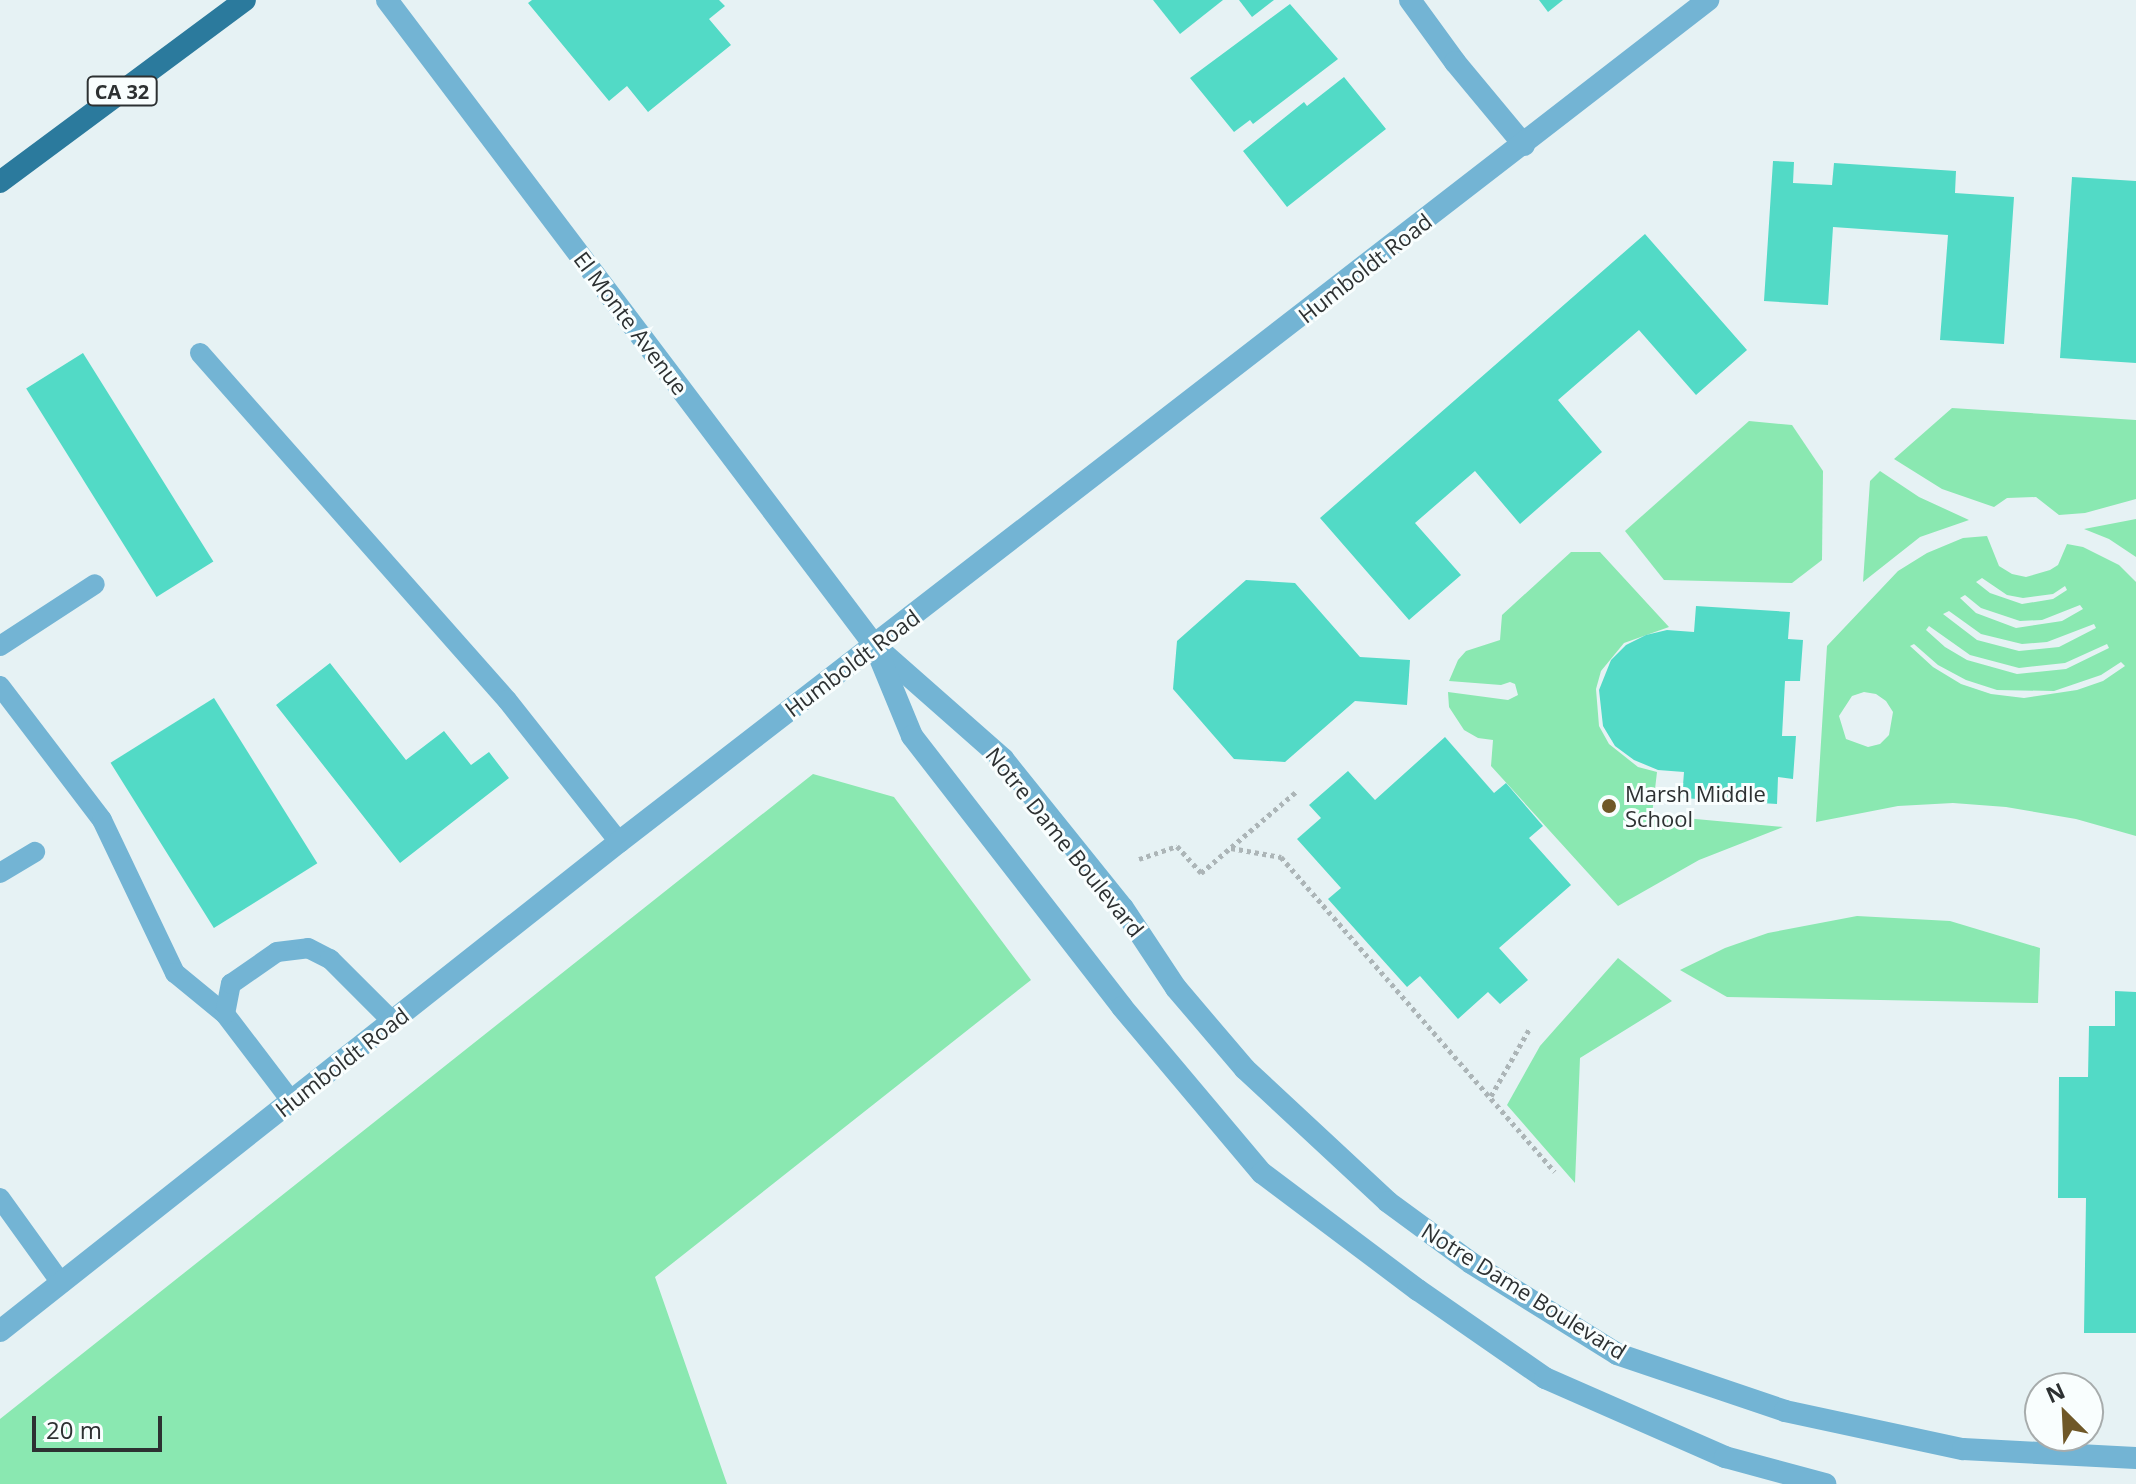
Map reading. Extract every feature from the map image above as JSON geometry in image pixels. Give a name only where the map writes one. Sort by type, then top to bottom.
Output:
[{"type":"main road","name":"CA 32","points":[[0,182],[245,0]]},
{"type":"street","name":"El Monte Avenue","points":[[387,0],[875,646]]},
{"type":"street","points":[[1410,0],[1455,62],[1524,145]]},
{"type":"street","name":"Humboldt Road","points":[[0,1331],[619,842],[1708,0]]},
{"type":"street","name":"Notre Dame Boulevard","points":[[875,646],[1003,759],[1123,908],[1176,988],[1245,1069],[1388,1202],[1471,1263],[1617,1354],[1785,1411],[1963,1449],[2136,1458]]},
{"type":"street","points":[[875,646],[912,736],[1122,1007],[1262,1173],[1418,1290],[1545,1378],[1725,1457],[1825,1484]]},
{"type":"lane","points":[[200,353],[507,700],[619,842]]},
{"type":"lane","points":[[0,646],[95,584]]},
{"type":"lane","points":[[0,686],[102,820],[175,973],[225,1014],[292,1102]]},
{"type":"lane","points":[[0,873],[35,852]]},
{"type":"lane","points":[[225,1014],[231,984],[277,952],[308,948],[330,959],[393,1022]]},
{"type":"lane","points":[[0,1198],[61,1283]]},
{"type":"path","points":[[1139,859],[1177,846],[1201,873],[1297,791]]},
{"type":"path","points":[[1231,848],[1281,857],[1555,1172]]},
{"type":"path","points":[[1491,1096],[1530,1028]]},
{"type":"green space","points":[[1952,408],[2136,420],[2136,499],[2085,513],[2059,515],[2036,497],[2007,498],[1994,507],[1942,489],[1894,459]]},
{"type":"green space","points":[[1749,421],[1792,425],[1823,471],[1822,560],[1792,583],[1664,580],[1625,531]]},
{"type":"green space","points":[[1880,471],[1919,497],[1969,520],[1920,537],[1863,582],[1870,481]]},
{"type":"green space","points":[[2136,519],[2136,557],[2109,539],[2084,529]]},
{"type":"green space","points":[[1987,536],[1999,566],[2012,574],[2026,577],[2050,570],[2058,565],[2067,544],[2083,547],[2119,565],[2136,582],[2136,836],[2076,819],[2006,807],[1953,803],[1898,806],[1816,822],[1827,646],[1898,571],[1927,553],[1963,538]],"holes":[[[1982,578],[2007,595],[2023,598],[2053,594],[2065,586],[2067,590],[2053,599],[2022,604],[1990,593],[1976,582]],[[1965,595],[1981,608],[2020,621],[2042,620],[2080,605],[2083,609],[2062,621],[2016,628],[1976,613],[1960,598]],[[1949,611],[1981,634],[2022,644],[2047,642],[2094,624],[2096,628],[2059,647],[2019,651],[1977,640],[1943,614]],[[1929,626],[1970,655],[2019,668],[2065,663],[2107,644],[2109,648],[2066,669],[2017,674],[1967,660],[1945,647],[1926,630]],[[1914,644],[1938,665],[1966,680],[1997,690],[2054,691],[2101,675],[2121,662],[2125,666],[2103,681],[2077,690],[2024,698],[1991,694],[1961,684],[1933,667],[1910,646]],[[1864,692],[1876,694],[1886,701],[1893,712],[1889,735],[1880,744],[1868,747],[1846,739],[1839,716],[1852,696]]]},
{"type":"green space","points":[[1571,552],[1600,552],[1669,627],[1624,643],[1601,671],[1596,689],[1599,726],[1609,744],[1638,767],[1657,772],[1652,815],[1783,827],[1699,860],[1618,906],[1491,766],[1493,740],[1478,738],[1464,730],[1449,707],[1448,692],[1508,700],[1518,695],[1515,684],[1510,682],[1501,685],[1449,681],[1458,660],[1466,651],[1500,640],[1502,615]]},
{"type":"green space","points":[[813,774],[894,797],[1031,980],[655,1277],[727,1484],[0,1484],[0,1419]]},
{"type":"green space","points":[[1857,916],[1950,921],[2040,948],[2038,1003],[1727,997],[1680,970],[1725,948],[1768,933]]},
{"type":"green space","points":[[1618,958],[1672,1001],[1580,1058],[1575,1183],[1507,1105],[1540,1046]]},
{"type":"building","points":[[532,0],[719,0],[725,6],[709,19],[731,45],[648,112],[627,86],[609,101],[528,3]]},
{"type":"building","points":[[1153,0],[1223,0],[1180,34]]},
{"type":"building","points":[[1239,0],[1274,0],[1252,17]]},
{"type":"building","points":[[1539,0],[1563,0],[1548,12]]},
{"type":"building","points":[[1290,4],[1338,59],[1253,124],[1250,120],[1234,132],[1190,78]]},
{"type":"building","points":[[1344,77],[1386,129],[1287,207],[1243,151],[1304,102],[1307,106]]},
{"type":"building","points":[[1773,161],[1794,162],[1793,183],[1832,185],[1834,163],[1956,171],[1955,193],[2014,197],[2004,344],[1940,340],[1948,235],[1833,227],[1828,305],[1764,301]]},
{"type":"building","points":[[2072,177],[2136,181],[2136,363],[2060,358]]},
{"type":"building","points":[[1645,234],[1747,350],[1696,395],[1639,330],[1558,400],[1602,452],[1520,524],[1475,471],[1415,523],[1461,575],[1409,620],[1320,518]]},
{"type":"building","points":[[83,353],[213,562],[157,597],[26,389]]},
{"type":"building","points":[[1246,580],[1295,583],[1360,657],[1410,660],[1407,705],[1355,701],[1285,762],[1234,759],[1173,689],[1177,641]]},
{"type":"building","points":[[1696,606],[1790,612],[1788,639],[1803,640],[1800,681],[1785,681],[1782,736],[1796,736],[1793,779],[1778,777],[1777,804],[1682,798],[1684,772],[1658,770],[1634,760],[1615,746],[1603,726],[1599,690],[1611,660],[1626,645],[1646,635],[1667,630],[1694,632]]},
{"type":"building","points":[[330,663],[406,760],[444,731],[471,765],[489,752],[509,778],[400,863],[276,705]]},
{"type":"building","points":[[214,698],[317,863],[214,928],[111,763]]},
{"type":"building","points":[[1445,737],[1494,793],[1506,783],[1543,826],[1529,838],[1571,885],[1499,948],[1528,980],[1500,1004],[1488,992],[1458,1019],[1420,976],[1407,987],[1328,899],[1341,888],[1297,839],[1321,818],[1309,805],[1348,771],[1375,800]]},
{"type":"building","points":[[2115,991],[2136,992],[2136,1333],[2084,1333],[2086,1198],[2058,1198],[2059,1077],[2088,1077],[2089,1026],[2115,1026]]},
{"type":"place","name":"Marsh Middle School","points":[[1609,806]]}]
